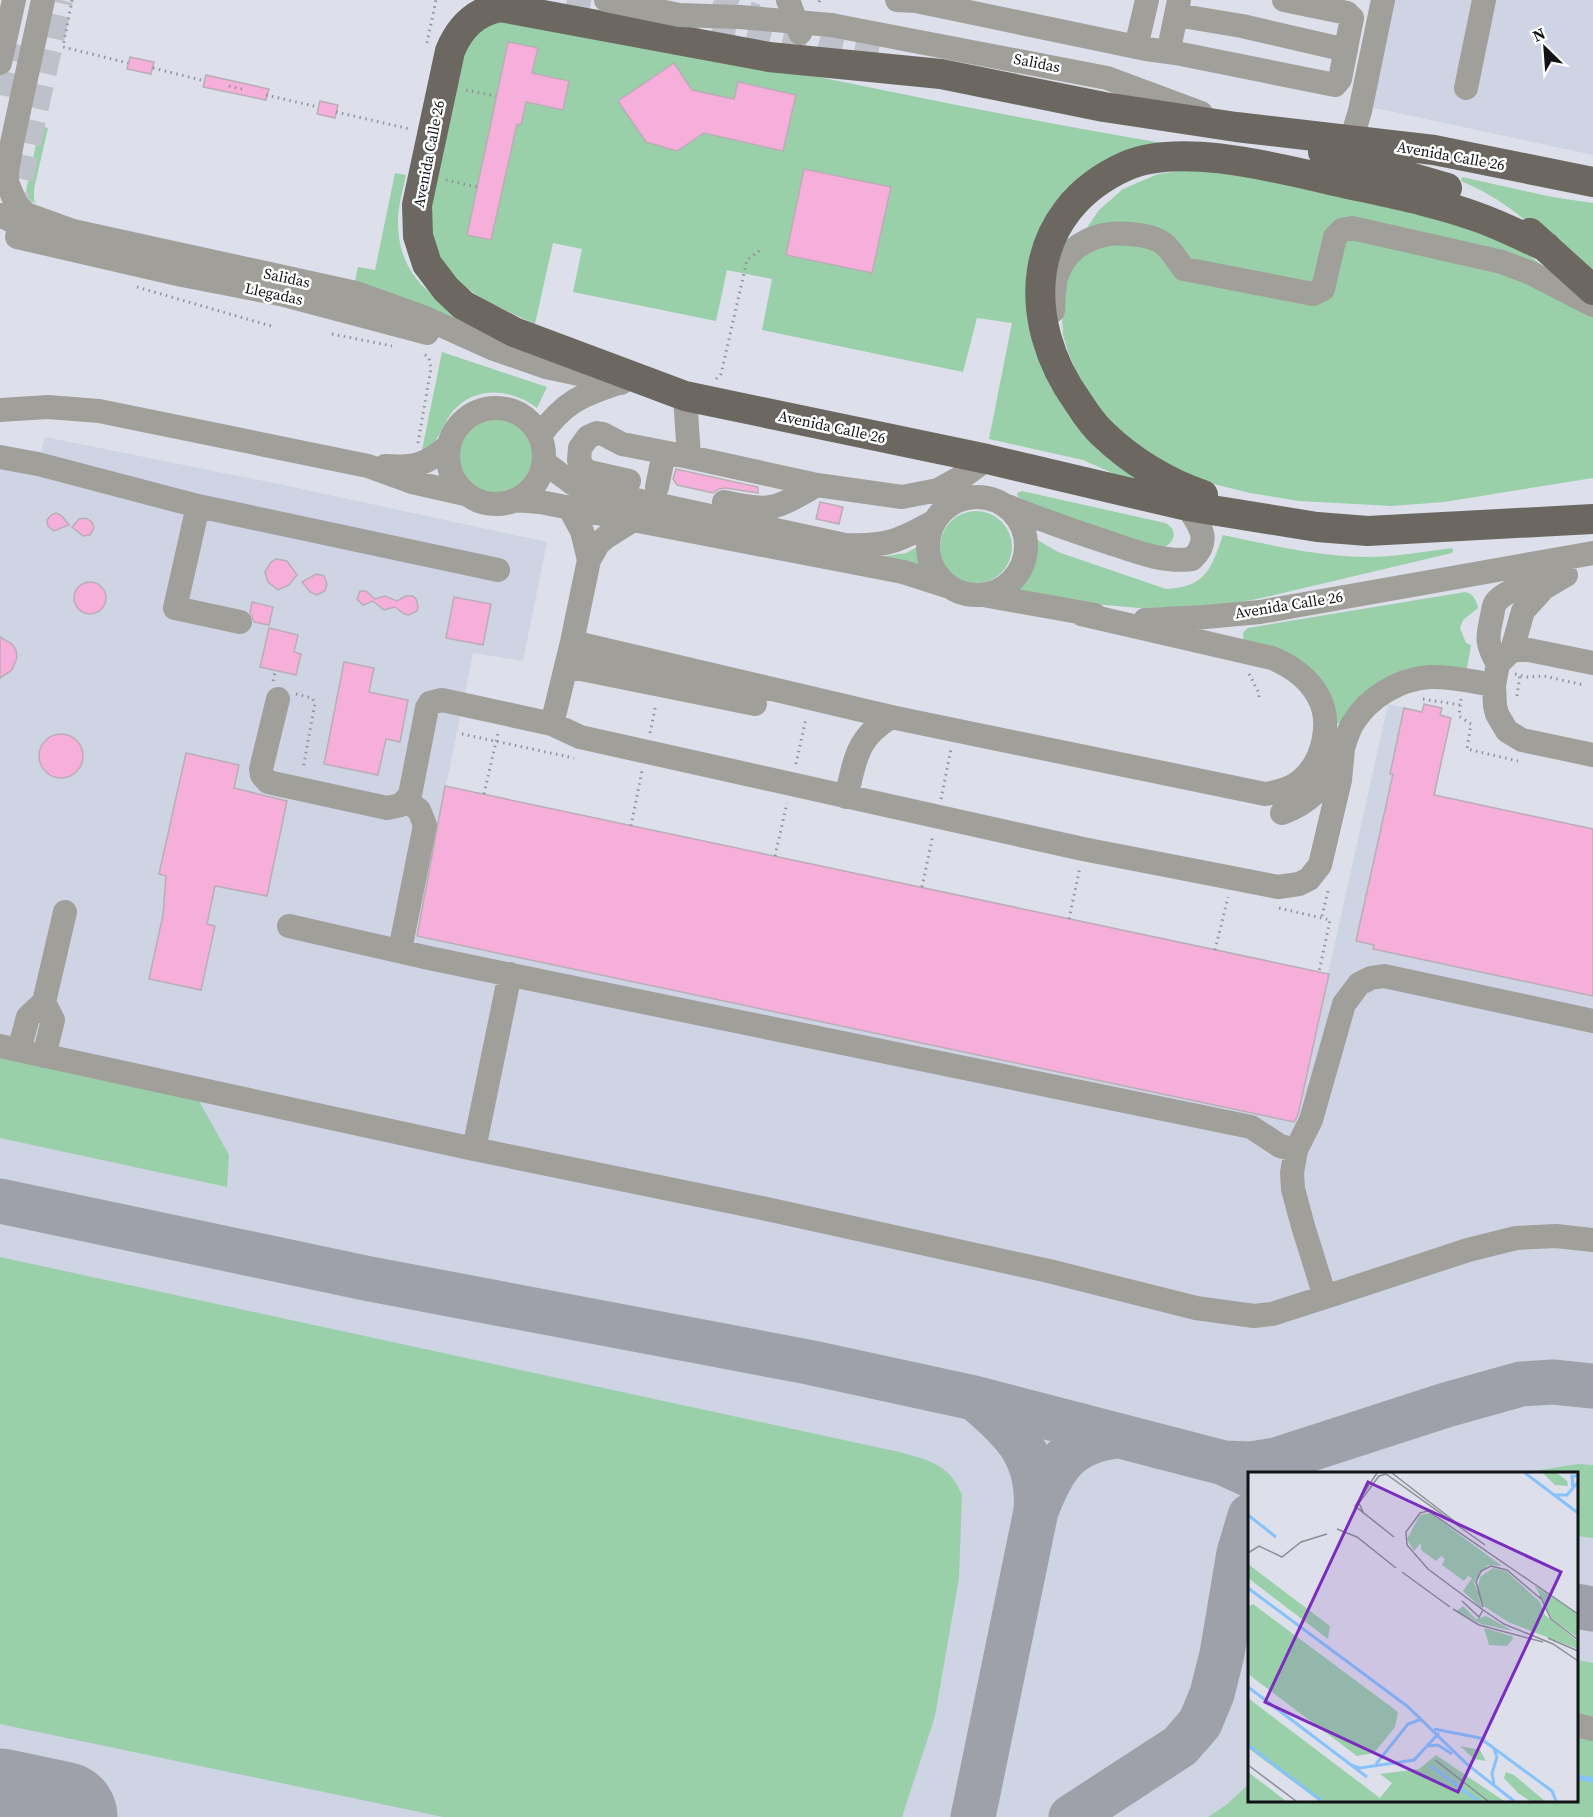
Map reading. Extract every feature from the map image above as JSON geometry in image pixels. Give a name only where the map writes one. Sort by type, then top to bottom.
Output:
[{"type":"main road","name":"Avenida Calle 26","points":[[1593,182],[1434,150],[1236,127],[1104,107],[941,74],[759,55],[508,7],[491,9],[482,13],[464,26],[453,44],[417,205],[416,224],[421,250],[427,264],[446,289],[463,305],[514,332],[685,396],[987,459],[1187,506],[1347,531],[1593,519]]},
{"type":"main road","name":"Avenida Calle 26","points":[[1236,127],[1466,194],[1508,216],[1593,290]]},
{"type":"main road","points":[[1274,521],[1175,484],[1129,455],[1102,434],[1070,391],[1056,366],[1041,315],[1039,292],[1046,248],[1060,223],[1077,200],[1100,181],[1127,166],[1154,159],[1218,158],[1354,185],[1471,215],[1502,226],[1546,247]]},
{"type":"main road","name":"Avenida Calle 26","points":[[1422,528],[1593,504]]},
{"type":"street","points":[[0,63],[14,0]]},
{"type":"street","name":"Salidas","points":[[43,0],[10,152],[7,182],[16,204],[26,214],[73,231]]},
{"type":"street","name":"Salidas","points":[[606,0],[679,15],[740,17],[831,25],[995,55],[1107,78],[1236,127]]},
{"type":"street","name":"Salidas","points":[[748,0],[831,25]]},
{"type":"street","points":[[788,0],[800,33]]},
{"type":"street","points":[[897,0],[916,0],[1136,47],[1331,85],[1338,82],[1347,50],[1352,22],[1350,15],[1284,0]]},
{"type":"street","points":[[1136,47],[1147,0]]},
{"type":"street","points":[[1351,141],[1360,111],[1383,0]]},
{"type":"street","points":[[1466,88],[1484,0]]},
{"type":"street","points":[[1176,53],[1172,51],[1170,44],[1177,8],[1242,26],[1347,50]]},
{"type":"street","name":"Salidas","points":[[0,215],[22,224],[73,231],[356,293],[423,317],[494,349]]},
{"type":"street","points":[[1056,366],[1054,299],[1059,270],[1068,256],[1080,245],[1093,237],[1108,233],[1149,237],[1162,242],[1184,269],[1190,271],[1313,294],[1323,289],[1335,237],[1342,230],[1352,228],[1502,262],[1531,273],[1593,305]]},
{"type":"street","name":"Llegadas","points":[[17,237],[182,276],[280,294],[494,349]]},
{"type":"street","points":[[494,349],[546,367],[685,396],[689,456]]},
{"type":"street","points":[[540,435],[569,403],[591,392],[620,383]]},
{"type":"street","points":[[0,410],[48,407],[99,411],[368,466],[412,482],[465,494]]},
{"type":"street","points":[[490,408],[506,409],[520,414],[532,423],[540,435],[544,448],[544,462],[539,478],[529,491],[515,500],[502,504],[476,501],[456,484],[450,472],[447,459],[448,446],[454,432],[463,420],[476,412],[490,408]]},
{"type":"street","points":[[817,485],[774,508],[758,509],[590,473],[581,466],[579,454],[584,441],[592,434],[603,434],[622,444],[664,453],[689,456],[817,485],[902,497],[938,490],[987,459]]},
{"type":"street","points":[[368,466],[411,467],[434,458],[448,446]]},
{"type":"street","points":[[657,487],[664,453]]},
{"type":"street","points":[[0,457],[38,464],[198,506],[498,570]]},
{"type":"street","points":[[544,462],[572,483],[590,490],[845,545],[882,545],[897,541],[933,522]]},
{"type":"street","points":[[950,587],[939,578],[931,565],[928,536],[933,522],[944,509],[958,500],[975,496],[992,498],[1007,506],[1127,549],[1171,560],[1192,559],[1202,546],[1201,530],[1187,506]]},
{"type":"street","points":[[515,500],[569,507],[903,572],[966,594],[983,595],[999,590],[1012,580],[1022,566],[1026,550],[1025,534],[1018,518],[1007,506]]},
{"type":"street","points":[[198,506],[175,608],[240,622]]},
{"type":"street","points":[[569,507],[582,531],[588,563]]},
{"type":"street","points":[[552,724],[588,563],[598,544],[633,520]]},
{"type":"street","name":"Avenida Calle 26","points":[[983,595],[1081,614],[1152,620],[1260,612],[1593,553]]},
{"type":"street","points":[[1506,664],[1498,649],[1507,604],[1539,585],[1593,566]]},
{"type":"street","points":[[1539,585],[1536,608],[1506,664],[1495,706],[1497,714],[1501,724],[1513,736],[1522,740],[1593,755]]},
{"type":"street","points":[[572,642],[891,717],[1265,794],[1290,787],[1305,776],[1317,758],[1324,734],[1326,716],[1310,683],[1297,672],[1272,658],[1081,614]]},
{"type":"street","points":[[1282,813],[1301,805],[1318,791],[1333,771],[1352,724],[1360,713],[1380,694],[1404,683],[1428,677],[1463,681],[1506,664],[1588,674]]},
{"type":"street","points":[[566,666],[755,704]]},
{"type":"street","points":[[282,693],[261,769],[262,775],[268,782],[387,808],[401,805],[413,788],[427,708],[435,700],[442,700],[552,724],[580,737],[846,797],[1083,849],[1278,887],[1299,884],[1315,873],[1320,865],[1340,780],[1343,749]]},
{"type":"street","points":[[845,705],[860,744]]},
{"type":"street","points":[[846,797],[860,744],[878,725],[891,717]]},
{"type":"street","points":[[1201,782],[1205,792],[1211,797],[1329,826]]},
{"type":"street","points":[[400,950],[425,825],[419,810],[406,801]]},
{"type":"street","points":[[65,912],[44,1002],[28,1017],[10,1048],[1038,1268],[1196,1308],[1254,1317],[1272,1314],[1468,1250],[1516,1238],[1542,1236],[1593,1239]]},
{"type":"street","points":[[289,926],[1251,1127],[1280,1146],[1296,1149]]},
{"type":"street","points":[[474,1149],[510,974]]},
{"type":"street","points":[[1325,1297],[1293,1189],[1292,1173],[1296,1149],[1311,1120],[1344,1004],[1359,984],[1371,978],[1384,976],[1593,1021]]},
{"type":"street","points":[[44,1002],[53,1020],[44,1056]]},
{"type":"street","points":[[1578,1725],[1593,1729]]},
{"type":"path","points":[[72,0],[63,47],[129,63]]},
{"type":"path","points":[[153,68],[205,81]]},
{"type":"path","points":[[229,86],[242,89]]},
{"type":"path","points":[[465,89],[496,96]]},
{"type":"path","points":[[266,95],[318,107]]},
{"type":"path","points":[[336,112],[410,129]]},
{"type":"path","points":[[444,179],[478,186]]},
{"type":"path","points":[[713,379],[721,374],[747,260],[763,248]]},
{"type":"path","points":[[134,286],[271,326]]},
{"type":"path","points":[[332,334],[397,347]]},
{"type":"path","points":[[417,447],[431,368],[429,358],[420,351]]},
{"type":"path","points":[[1506,664],[1520,675],[1588,674]]},
{"type":"path","points":[[1245,670],[1255,684],[1259,700]]},
{"type":"path","points":[[275,672],[282,693],[312,698],[315,703],[300,789]]},
{"type":"path","points":[[1517,696],[1520,675]]},
{"type":"path","points":[[1463,681],[1459,713],[1460,717],[1471,724],[1467,749]]},
{"type":"path","points":[[1433,706],[1435,701]]},
{"type":"path","points":[[483,794],[502,713]]},
{"type":"path","points":[[1069,918],[1083,849]]},
{"type":"path","points":[[1215,950],[1228,897]]},
{"type":"shaded area","points":[[1393,0],[1593,0],[1593,155],[1370,107]]},
{"type":"shaded area","points":[[45,437],[279,484],[547,542],[523,661],[473,653],[446,786],[1328,974],[1388,704],[1451,718],[1435,794],[1593,829],[1593,1817],[0,1817],[1,468],[35,474]]},
{"type":"green space","points":[[503,17],[671,47],[1006,115],[1174,145],[1081,185],[1032,324],[1162,495],[1083,460],[989,439],[1012,323],[977,318],[963,372],[762,330],[772,279],[727,270],[716,321],[573,292],[582,249],[553,243],[535,324],[478,296],[450,272],[440,256],[433,236],[430,212],[452,82],[467,46],[478,33]]},
{"type":"green space","points":[[40,126],[48,128],[34,189],[36,203],[30,201],[26,191]]},
{"type":"green space","points":[[1217,166],[1476,224],[1522,250],[1547,269],[1593,315],[1593,478],[1444,502],[1392,506],[1299,501],[1250,493],[1181,476],[1115,430],[1082,385],[1063,335],[1061,291],[1076,244],[1099,210],[1123,189],[1158,174]]},
{"type":"green space","points":[[395,173],[406,175],[398,221],[400,244],[406,262],[428,291],[495,334],[354,286],[358,267],[375,270]]},
{"type":"green space","points":[[1462,177],[1552,197],[1593,203],[1593,285],[1533,226],[1500,201],[1461,181]]},
{"type":"green space","points":[[442,352],[547,387],[537,408],[506,394],[494,393],[472,397],[453,411],[435,441],[421,455]]},
{"type":"green space","points":[[496,419],[517,425],[527,435],[533,456],[527,477],[517,487],[496,493],[475,487],[465,477],[459,456],[465,435],[475,425]]},
{"type":"green space","points":[[1022,491],[1165,523],[1172,529],[1174,536],[1167,546],[1162,548],[1063,520],[1018,497],[1017,493]]},
{"type":"green space","points":[[976,511],[996,517],[1006,527],[1012,547],[1006,567],[996,577],[976,583],[956,577],[946,567],[940,547],[946,527],[956,517]]},
{"type":"green space","points":[[1223,535],[1329,555],[1365,557],[1452,548],[1453,550],[1452,553],[1218,606],[1140,608],[1014,594],[1032,570],[1036,539],[1058,552],[1166,589],[1190,584],[1205,574],[1215,558]]},
{"type":"green space","points":[[919,546],[924,569],[873,558],[906,553]]},
{"type":"green space","points":[[1465,592],[1474,597],[1478,608],[1463,620],[1460,628],[1466,643],[1471,645],[1467,668],[1421,670],[1341,724],[1334,722],[1332,702],[1243,639],[1244,632],[1248,628]]},
{"type":"green space","points":[[0,1057],[198,1099],[229,1155],[227,1187],[0,1138]]},
{"type":"green space","points":[[0,1257],[899,1452],[937,1465],[951,1476],[962,1495],[959,1578],[935,1716],[902,1817],[443,1817],[0,1724]]},
{"type":"green space","points":[[1578,1464],[1593,1465],[1593,1538],[1578,1536],[1578,1472],[1527,1472]]},
{"type":"green space","points":[[1578,1660],[1593,1663],[1593,1817],[1208,1817],[1226,1805],[1248,1785],[1248,1802],[1578,1802]]},
{"type":"building","points":[[508,42],[538,48],[532,73],[569,81],[563,110],[526,102],[521,125],[517,124],[491,240],[467,235]]},
{"type":"building","points":[[130,57],[154,62],[151,74],[127,69]]},
{"type":"building","points":[[674,63],[692,90],[734,99],[738,82],[796,95],[783,151],[704,133],[677,151],[646,142],[618,101]]},
{"type":"building","points":[[206,75],[269,89],[266,100],[203,87]]},
{"type":"building","points":[[320,101],[338,105],[335,118],[317,114]]},
{"type":"building","points":[[804,169],[891,187],[872,273],[786,255]]},
{"type":"building","points":[[676,469],[758,487],[758,493],[726,488],[713,493],[677,485],[673,479]]},
{"type":"building","points":[[820,502],[843,507],[839,524],[816,519]]},
{"type":"building","points":[[56,513],[62,516],[69,525],[54,531],[48,526],[47,520]]},
{"type":"building","points":[[86,518],[92,522],[94,528],[90,535],[83,536],[72,527],[79,519]]},
{"type":"building","points":[[276,559],[287,561],[297,575],[289,585],[278,590],[268,582],[265,572],[271,562]]},
{"type":"building","points":[[316,574],[324,576],[327,584],[325,591],[317,595],[310,592],[302,582]]},
{"type":"building","points":[[90,582],[101,587],[106,598],[101,609],[90,614],[79,609],[74,598],[79,587]]},
{"type":"building","points":[[360,591],[366,591],[375,599],[385,596],[397,601],[406,596],[413,596],[416,599],[417,611],[409,615],[395,607],[384,610],[373,601],[363,605],[357,599]]},
{"type":"building","points":[[454,597],[491,604],[483,645],[446,638]]},
{"type":"building","points":[[252,602],[273,607],[269,625],[254,622],[250,612]]},
{"type":"building","points":[[269,628],[298,635],[294,652],[301,654],[296,675],[260,667]]},
{"type":"building","points":[[0,637],[12,644],[17,658],[12,670],[0,678]]},
{"type":"building","points":[[344,662],[374,668],[369,692],[408,700],[400,742],[386,739],[378,775],[324,764]]},
{"type":"building","points":[[1424,704],[1442,708],[1440,715],[1451,718],[1434,795],[1593,829],[1593,996],[1373,949],[1374,945],[1356,941],[1393,774],[1390,774],[1404,708],[1422,712]]},
{"type":"building","points":[[61,734],[76,741],[83,756],[76,771],[61,778],[46,771],[39,756],[46,741]]},
{"type":"building","points":[[186,753],[239,765],[234,788],[287,801],[267,896],[215,886],[207,924],[215,926],[201,990],[149,979],[163,915],[166,876],[159,874]]},
{"type":"building","points":[[445,786],[1329,974],[1298,1115],[1294,1122],[417,936]]},
{"type":"waterway","points":[[1578,1777],[1593,1780]]},
{"type":"taxiway","points":[[0,1201],[365,1278],[808,1362],[974,1398],[1224,1463],[1248,1474]]},
{"type":"taxiway","points":[[1224,1463],[1251,1464],[1276,1460],[1446,1405],[1521,1384],[1553,1382],[1593,1386]]},
{"type":"taxiway","points":[[973,1817],[1036,1511],[1034,1475],[1022,1447],[1003,1423],[977,1400]]},
{"type":"taxiway","points":[[1036,1511],[1049,1482],[1064,1459],[1086,1444],[1117,1436]]},
{"type":"taxiway","points":[[1071,1817],[1180,1746],[1200,1723],[1212,1694],[1222,1654],[1239,1553],[1248,1523]]},
{"type":"taxiway","points":[[1578,1606],[1593,1609]]},
{"type":"runway","points":[[0,1804],[62,1817]]},
{"type":"tunnel","points":[[13,214],[61,0]]},
{"type":"tunnel","points":[[567,0],[627,13]]},
{"type":"tunnel","points":[[714,0],[756,16]]},
{"type":"tunnel","points":[[676,24],[766,36]]},
{"type":"tunnel","points":[[749,25],[881,58]]},
{"type":"tunnel","points":[[0,95],[11,43]]}]
